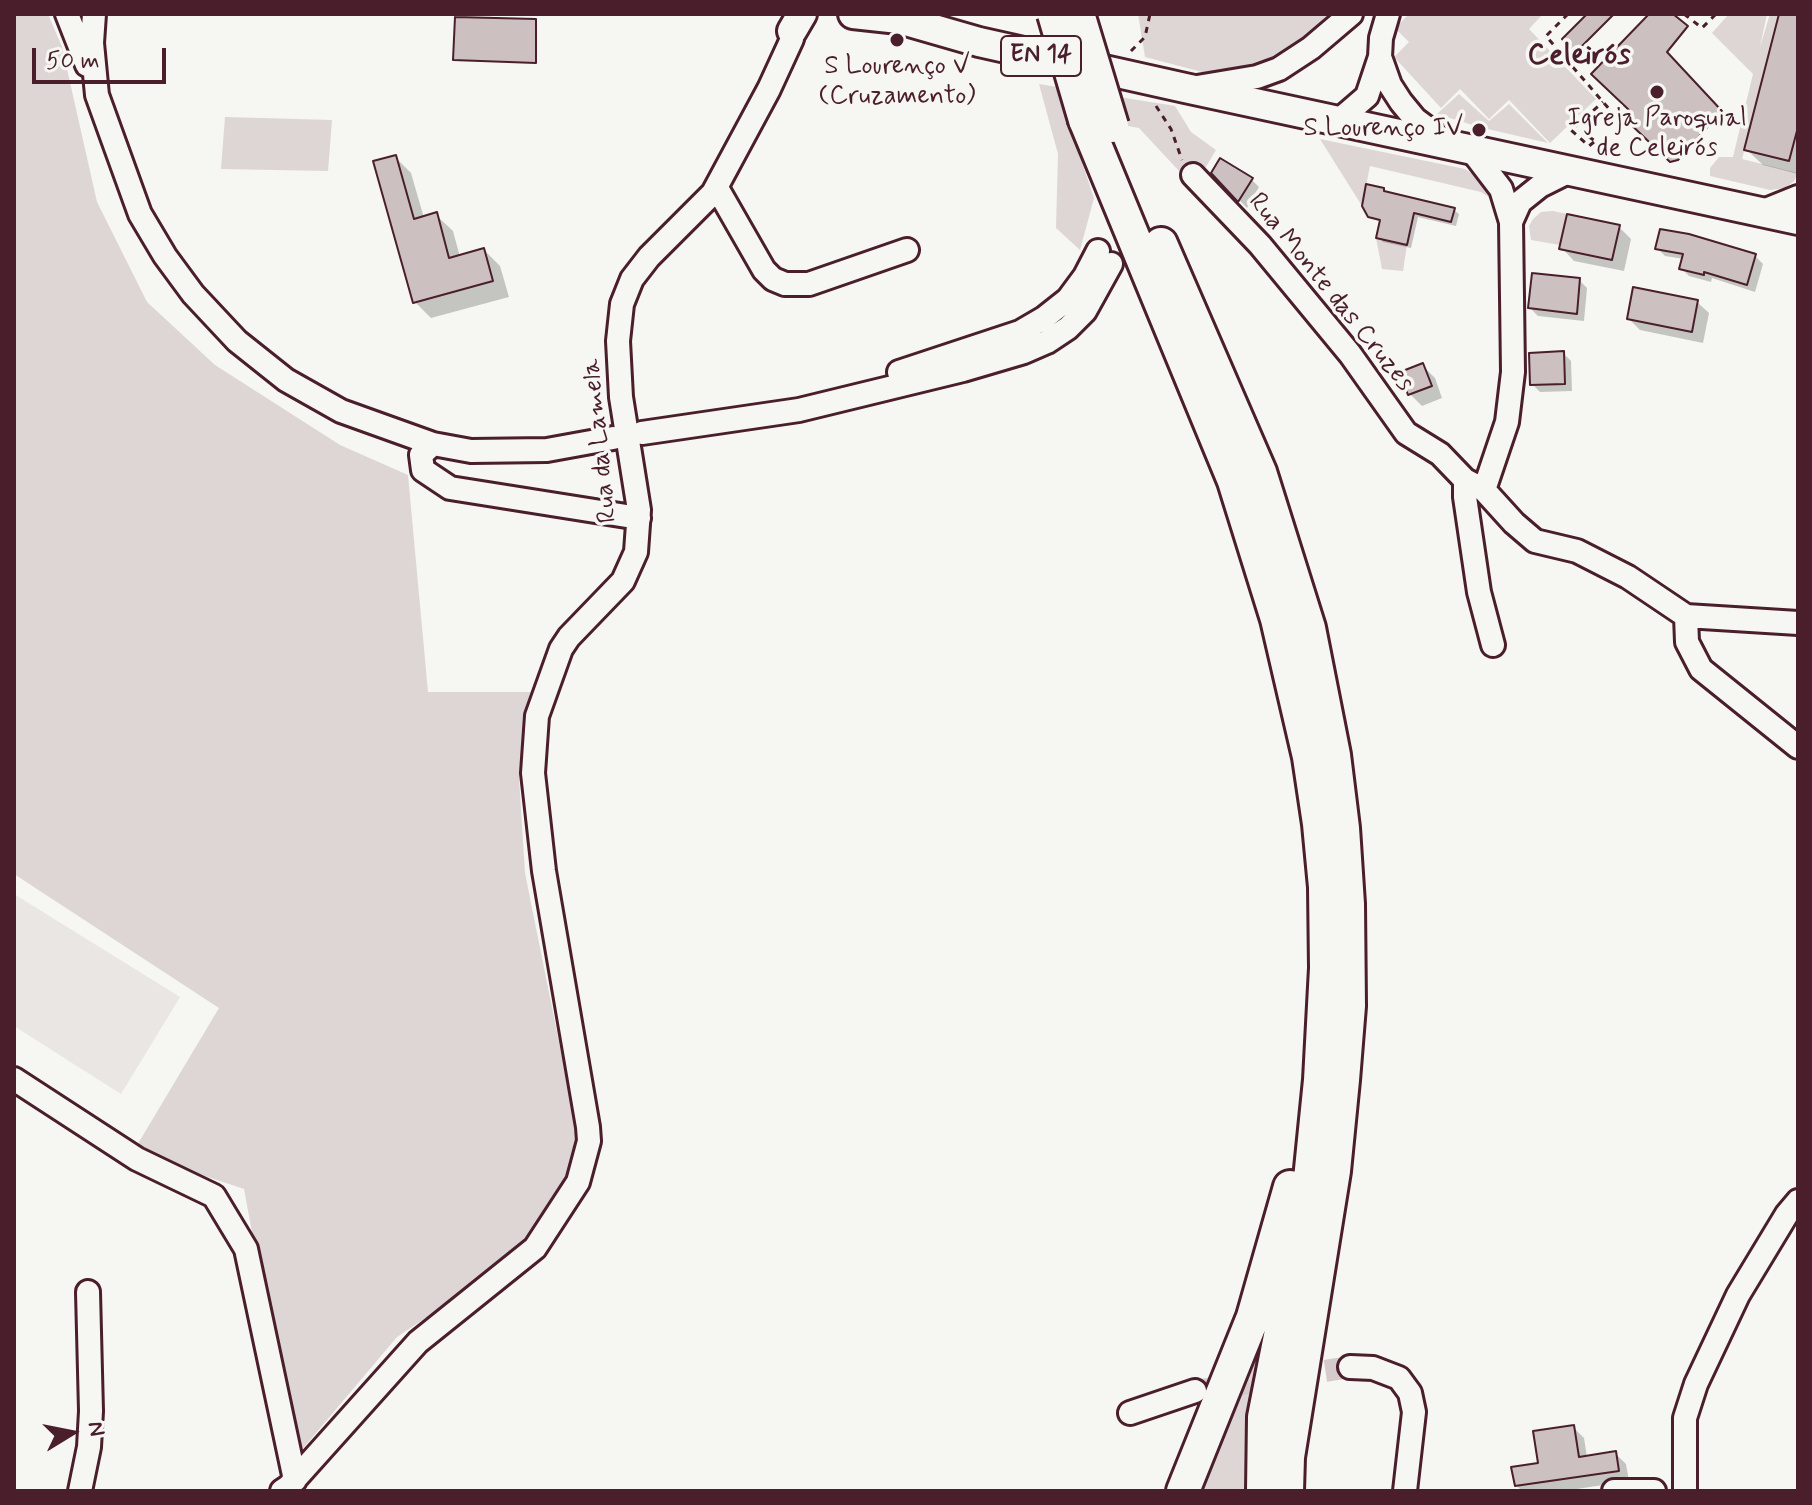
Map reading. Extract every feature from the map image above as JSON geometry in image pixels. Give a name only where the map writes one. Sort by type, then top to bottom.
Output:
[{"type":"highway","points":[[1070,15],[1099,123],[1234,481],[1277,619],[1309,757],[1325,887],[1326,968],[1320,1080],[1309,1189],[1264,1417],[1263,1491]]},
{"type":"highway","points":[[1099,123],[1260,472],[1309,628],[1334,755],[1348,904],[1349,1006],[1334,1171],[1288,1457],[1287,1491]]},
{"type":"highway","points":[[1183,1491],[1253,1317],[1290,1191],[1311,1006],[1326,968]]},
{"type":"main road","name":"EN 14","points":[[853,14],[895,17],[979,42],[1798,220]]},
{"type":"street","points":[[67,14],[140,214],[165,256],[193,294],[237,341],[286,380],[341,411],[433,444],[471,451],[547,450],[613,438]]},
{"type":"street","points":[[1185,88],[1244,79],[1279,69],[1311,48],[1351,14]]},
{"type":"street","points":[[1338,121],[1367,96],[1380,57],[1381,38],[1388,14]]},
{"type":"street","points":[[93,15],[97,95]]},
{"type":"street","name":"Rua da Lamela","points":[[288,1485],[418,1342],[535,1248],[578,1182],[589,1141],[588,1127],[544,871],[533,773],[537,716],[549,677],[569,637],[623,581],[636,552],[639,518],[621,397],[618,341],[622,304],[632,279],[649,257],[699,210],[717,188],[769,89],[792,39],[795,20]]},
{"type":"street","points":[[1380,57],[1390,85],[1415,119],[1461,148],[1501,189],[1511,222],[1513,372],[1507,422],[1465,497],[1479,592],[1493,645]]},
{"type":"street","points":[[1511,222],[1520,202],[1540,186],[1570,171]]},
{"type":"street","name":"Rua Monte das Cruzes","points":[[1193,175],[1260,245],[1350,354],[1406,433],[1440,454],[1535,541],[1577,551],[1628,577],[1686,616]]},
{"type":"street","points":[[717,188],[764,270],[779,282],[791,286],[809,284],[907,250]]},
{"type":"street","points":[[1761,212],[1798,197]]},
{"type":"street","points":[[1105,258],[1085,311],[1068,328],[1024,352],[799,410],[642,433],[804,398],[913,368],[1020,332],[1068,299],[1085,276],[1105,258]]},
{"type":"street","points":[[433,444],[421,455],[423,470],[450,488],[639,518]]},
{"type":"street","points":[[1798,623],[1686,616],[1687,642],[1701,669],[1798,747]]},
{"type":"street","points":[[14,1079],[137,1159],[214,1196],[246,1249],[288,1485]]},
{"type":"street","points":[[1685,1491],[1685,1418],[1696,1384],[1738,1295],[1798,1201]]},
{"type":"street","points":[[80,1491],[86,1469],[90,1423],[88,1292]]},
{"type":"street","points":[[1350,1367],[1373,1368],[1399,1378],[1410,1393],[1414,1412],[1405,1491]]},
{"type":"street","points":[[1130,1413],[1195,1391]]},
{"type":"street","points":[[1614,1491],[1654,1491]]},
{"type":"path","points":[[1131,51],[1145,37],[1150,14]]},
{"type":"path","points":[[1568,14],[1546,36],[1610,110],[1585,134],[1611,152],[1605,159]]},
{"type":"path","points":[[1684,14],[1702,28],[1716,14]]},
{"type":"path","points":[[1595,141],[1589,146],[1571,130],[1603,102]]},
{"type":"path","points":[[1157,110],[1171,129],[1185,167],[1193,175]]},
{"type":"shaded area","points":[[14,14],[48,14],[62,47],[97,202],[147,302],[215,365],[340,445],[408,475],[428,692],[531,692],[519,778],[525,873],[579,1142],[564,1181],[526,1238],[461,1294],[397,1337],[294,1459],[244,1189],[133,1152],[219,1008],[14,874]]},
{"type":"shaded area","points":[[1138,14],[1338,14],[1311,41],[1263,66],[1210,74],[1145,57]]},
{"type":"shaded area","points":[[1409,14],[1543,14],[1529,29],[1596,99],[1550,143],[1509,100],[1489,119],[1460,89],[1441,108],[1394,57],[1409,42],[1395,28]]},
{"type":"shaded area","points":[[1729,14],[1767,14],[1760,47],[1770,14],[1779,14],[1742,159],[1798,173],[1785,188],[1770,190],[1710,176],[1710,168],[1719,157],[1733,157],[1753,74],[1712,33]]},
{"type":"shaded area","points":[[1039,84],[1175,106],[1191,132],[1216,150],[1194,187],[1139,128],[1066,115],[1094,198],[1080,250],[1056,228],[1058,154]]},
{"type":"shaded area","points":[[1459,94],[1489,121],[1509,104],[1548,143],[1437,114]]},
{"type":"shaded area","points":[[225,117],[332,120],[328,171],[221,169]]},
{"type":"shaded area","points":[[1320,139],[1465,169],[1477,177],[1492,199],[1481,192],[1370,166],[1362,206]]},
{"type":"shaded area","points":[[1541,212],[1567,214],[1560,245],[1531,240],[1529,226],[1533,219]]},
{"type":"shaded area","points":[[1376,238],[1407,245],[1403,271],[1382,269]]},
{"type":"shaded area","points":[[14,894],[180,997],[121,1094],[14,1026]]},
{"type":"shaded area","points":[[1264,1323],[1249,1427],[1246,1491],[1195,1491]]},
{"type":"building","points":[[1587,14],[1614,14],[1575,53],[1562,39]]},
{"type":"building","name":"Igreja Paroquial de Celeirós","points":[[1649,14],[1673,14],[1688,26],[1667,52],[1722,111],[1678,160],[1670,162],[1623,117],[1629,110],[1591,74]]},
{"type":"building","points":[[1779,14],[1798,14],[1798,127],[1789,161],[1744,150]]},
{"type":"building","points":[[455,17],[536,19],[536,63],[453,60]]},
{"type":"building","points":[[396,155],[414,219],[437,212],[449,258],[484,248],[493,281],[413,303],[373,161]]},
{"type":"building","points":[[1220,158],[1253,178],[1238,202],[1211,173]]},
{"type":"building","points":[[1366,184],[1455,208],[1451,222],[1414,213],[1407,245],[1376,238],[1380,220],[1368,217],[1362,206]]},
{"type":"building","points":[[1567,214],[1620,225],[1612,260],[1559,249]]},
{"type":"building","points":[[1660,229],[1689,234],[1756,254],[1747,285],[1704,272],[1704,275],[1679,269],[1683,254],[1655,249]]},
{"type":"building","points":[[1532,273],[1580,278],[1577,314],[1528,308]]},
{"type":"building","points":[[1633,287],[1698,300],[1692,332],[1627,319]]},
{"type":"building","points":[[1564,351],[1565,384],[1530,385],[1529,353]]},
{"type":"building","points":[[1423,363],[1432,386],[1408,395],[1400,372]]},
{"type":"building","points":[[1574,1425],[1579,1457],[1616,1451],[1619,1471],[1515,1486],[1511,1467],[1538,1463],[1533,1431]]},
{"type":"tunnel","points":[[1195,1391],[1350,1367]]},
{"type":"place","name":"S Lourenço V (Cruzamento)","points":[[897,40]]},
{"type":"place","name":"Igreja Paroquial de Celeirós","points":[[1657,92]]},
{"type":"place","name":"S Lourenço IV","points":[[1479,130]]},
{"type":"district","name":"Celeirós","points":[[1579,57]]}]
